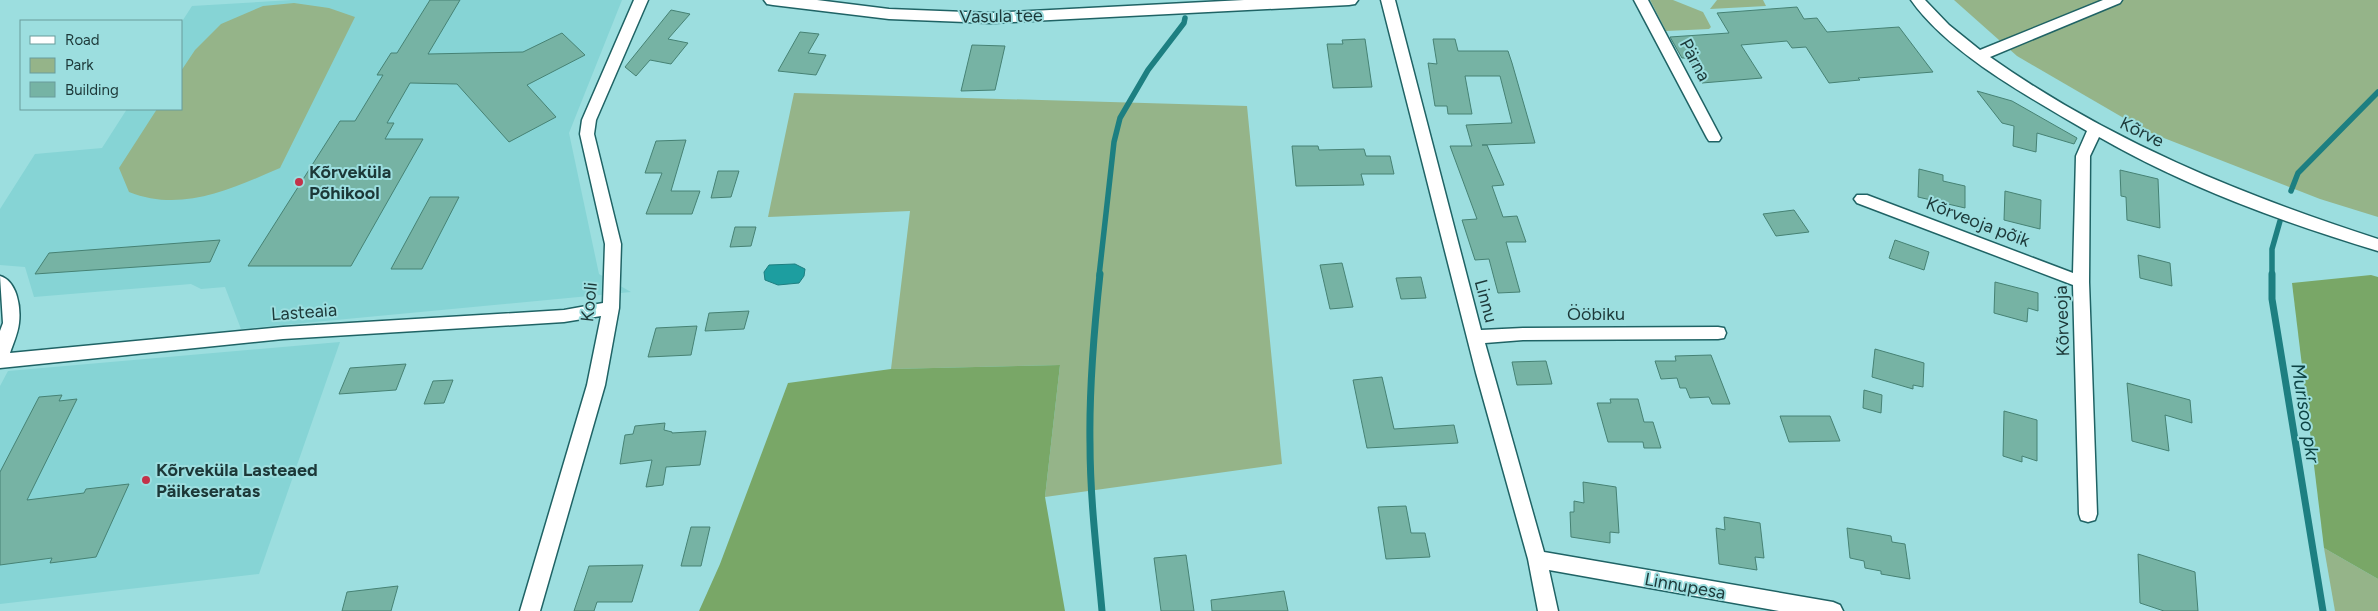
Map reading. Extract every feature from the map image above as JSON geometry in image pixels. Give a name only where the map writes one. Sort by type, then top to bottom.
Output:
[{"type":"street","name":"Kooli","points":[[530,611],[596,385],[611,308],[613,244],[587,134],[594,104],[641,0]]},
{"type":"street","name":"Vasula tee","points":[[773,0],[889,14],[991,18],[1349,0]]},
{"type":"street","name":"Linnu","points":[[1388,0],[1475,337],[1537,559],[1548,611]]},
{"type":"street","name":"Pärna","points":[[1641,0],[1714,138]]},
{"type":"street","name":"Kõrve","points":[[1918,0],[1950,32],[1979,56],[2095,130],[2150,158],[2207,183],[2330,230],[2378,245]]},
{"type":"street","points":[[1979,56],[2115,0]]},
{"type":"street","name":"Kõrveoja","points":[[2088,514],[2081,282],[2083,156],[2095,130]]},
{"type":"street","name":"Kõrveoja põik","points":[[1862,199],[2081,282]]},
{"type":"street","points":[[0,282],[7,288],[11,323],[0,357]]},
{"type":"street","name":"Lasteaia","points":[[0,360],[283,333],[564,316],[611,308]]},
{"type":"street","name":"Ööbiku","points":[[1475,337],[1523,334],[1718,333]]},
{"type":"street","name":"Linnupesa","points":[[1537,559],[1698,590],[1833,611]]},
{"type":"shaded area","name":"Kõrveküla Põhikool","points":[[292,0],[622,0],[569,133],[599,274],[631,292],[241,329],[225,287],[201,289],[191,284],[34,297],[25,267],[0,265],[0,209],[35,154],[102,148],[126,110],[182,110],[182,21],[192,6]]},
{"type":"shaded area","points":[[795,264],[805,269],[804,276],[799,283],[778,285],[765,280],[764,272],[769,265]]},
{"type":"shaded area","name":"Kõrveküla Lasteaed Päikeseratas","points":[[340,342],[259,574],[0,604],[0,386],[8,371]]},
{"type":"green space","points":[[1650,0],[1673,0],[1703,12],[1711,27],[1709,29],[1666,31]]},
{"type":"green space","points":[[1717,0],[1763,0],[1766,6],[1710,9]]},
{"type":"green space","points":[[1954,0],[2378,0],[2378,217],[2320,199],[2146,131],[2017,56]]},
{"type":"green space","points":[[294,3],[329,8],[355,17],[280,168],[243,184],[206,196],[168,200],[149,198],[129,192],[119,168],[156,110],[182,110],[182,70],[195,50],[221,24],[263,6]]},
{"type":"green space","points":[[794,93],[1247,106],[1282,464],[1045,497],[1060,365],[891,369],[910,211],[768,217]]},
{"type":"green space","points":[[2371,275],[2378,277],[2378,579],[2324,548],[2292,283]]},
{"type":"green space","points":[[1060,365],[1045,497],[1065,611],[699,611],[720,564],[788,383],[891,369]]},
{"type":"green space","points":[[2324,548],[2378,579],[2378,611],[2335,611]]},
{"type":"building","points":[[430,0],[460,0],[428,54],[523,52],[562,33],[585,55],[527,85],[556,117],[509,142],[457,84],[410,83],[387,123],[394,123],[385,139],[423,139],[351,266],[248,266],[340,121],[355,121],[383,75],[377,75],[391,53],[397,53]]},
{"type":"building","points":[[1797,7],[1804,19],[1817,18],[1827,32],[1899,27],[1933,72],[1858,78],[1860,80],[1829,83],[1806,47],[1792,48],[1787,41],[1741,45],[1762,78],[1702,83],[1688,58],[1682,58],[1670,37],[1729,33],[1717,13]]},
{"type":"building","points":[[671,10],[690,14],[668,39],[688,43],[671,64],[650,60],[636,76],[625,67]]},
{"type":"building","points":[[800,32],[819,34],[808,53],[826,55],[816,75],[778,71]]},
{"type":"building","points":[[1365,39],[1372,87],[1333,88],[1327,44],[1343,44],[1342,40]]},
{"type":"building","points":[[1433,39],[1455,39],[1458,51],[1508,51],[1535,143],[1482,145],[1487,145],[1504,185],[1492,186],[1503,217],[1517,216],[1526,242],[1506,242],[1520,292],[1498,293],[1489,259],[1475,260],[1462,220],[1477,219],[1450,146],[1472,146],[1466,125],[1512,123],[1500,76],[1465,76],[1472,114],[1448,114],[1447,106],[1435,106],[1428,63],[1437,64]]},
{"type":"building","points":[[972,45],[1005,46],[995,90],[961,91]]},
{"type":"building","points":[[1977,91],[2012,101],[2077,138],[2074,144],[2037,133],[2036,152],[2013,146],[2014,126],[2002,123]]},
{"type":"building","points":[[686,140],[671,191],[700,191],[692,214],[646,214],[662,173],[645,173],[656,141]]},
{"type":"building","points":[[1292,146],[1318,146],[1319,150],[1364,149],[1366,156],[1390,156],[1394,174],[1361,174],[1364,185],[1296,186]]},
{"type":"building","points":[[1919,169],[1943,175],[1943,181],[1965,186],[1965,208],[1918,197]]},
{"type":"building","points":[[2120,170],[2158,179],[2160,228],[2127,220],[2126,197],[2121,196]]},
{"type":"building","points":[[718,171],[739,171],[731,197],[711,198]]},
{"type":"building","points":[[2005,191],[2041,200],[2040,229],[2004,220]]},
{"type":"building","points":[[430,197],[459,197],[422,269],[391,269]]},
{"type":"building","points":[[1794,210],[1809,232],[1776,236],[1763,214]]},
{"type":"building","points":[[735,227],[756,227],[751,246],[730,247]]},
{"type":"building","points":[[220,240],[210,262],[35,274],[49,253]]},
{"type":"building","points":[[1895,240],[1929,252],[1924,270],[1889,258]]},
{"type":"building","points":[[2138,255],[2170,263],[2172,286],[2140,278]]},
{"type":"building","points":[[1342,263],[1353,307],[1330,309],[1320,265]]},
{"type":"building","points":[[1421,277],[1426,298],[1401,299],[1396,278]]},
{"type":"building","points":[[1995,282],[2038,293],[2038,311],[2028,308],[2027,322],[1994,313]]},
{"type":"building","points":[[749,311],[744,329],[705,331],[709,313]]},
{"type":"building","points":[[697,326],[691,355],[648,357],[656,328]]},
{"type":"building","points":[[1875,349],[1924,363],[1923,387],[1913,385],[1913,389],[1872,377]]},
{"type":"building","points":[[1711,355],[1730,404],[1712,404],[1709,397],[1690,398],[1686,388],[1680,388],[1677,378],[1661,379],[1655,361],[1676,361],[1675,356]]},
{"type":"building","points":[[1546,361],[1552,384],[1517,385],[1512,362]]},
{"type":"building","points":[[406,364],[396,390],[339,394],[350,368]]},
{"type":"building","points":[[1382,377],[1394,429],[1454,425],[1458,443],[1367,448],[1353,380]]},
{"type":"building","points":[[453,380],[444,403],[424,404],[433,381]]},
{"type":"building","points":[[2127,383],[2190,400],[2192,423],[2165,415],[2169,451],[2132,441]]},
{"type":"building","points":[[1864,390],[1882,395],[1881,413],[1863,408]]},
{"type":"building","points":[[62,395],[59,401],[77,399],[27,500],[84,493],[86,489],[129,484],[96,557],[50,563],[52,558],[0,565],[0,472],[39,397]]},
{"type":"building","points":[[1610,399],[1638,399],[1644,422],[1653,422],[1661,448],[1644,448],[1643,442],[1608,442],[1597,403],[1611,403]]},
{"type":"building","points":[[2004,411],[2037,420],[2037,461],[2022,456],[2022,462],[2003,456]]},
{"type":"building","points":[[1780,416],[1830,416],[1840,441],[1789,442]]},
{"type":"building","points":[[665,423],[664,430],[672,433],[706,431],[700,465],[666,467],[663,485],[646,487],[652,460],[620,464],[625,435],[633,434],[635,426]]},
{"type":"building","points":[[1583,482],[1616,487],[1619,533],[1610,532],[1610,543],[1571,537],[1570,512],[1574,512],[1574,501],[1584,503]]},
{"type":"building","points":[[1406,506],[1411,533],[1425,533],[1430,557],[1386,559],[1378,507]]},
{"type":"building","points":[[1724,517],[1760,523],[1764,558],[1755,557],[1757,570],[1719,564],[1716,528],[1725,530]]},
{"type":"building","points":[[691,527],[710,527],[701,566],[681,566]]},
{"type":"building","points":[[1847,528],[1891,536],[1892,542],[1905,544],[1910,579],[1881,574],[1881,571],[1865,568],[1864,561],[1850,558]]},
{"type":"building","points":[[2138,554],[2195,572],[2198,611],[2164,611],[2140,603]]},
{"type":"building","points":[[1186,555],[1194,611],[1161,611],[1154,558]]},
{"type":"building","points":[[643,565],[632,602],[597,602],[594,611],[574,611],[589,566]]},
{"type":"building","points":[[398,586],[391,611],[342,611],[347,592]]},
{"type":"building","points":[[1284,591],[1288,611],[1212,611],[1211,600]]},
{"type":"waterway","points":[[1099,276],[1114,142],[1120,118],[1148,70],[1184,23],[1185,18]]},
{"type":"waterway","name":"Murisoo pkr","points":[[2291,191],[2298,173],[2378,92]]},
{"type":"waterway","name":"Murisoo pkr","points":[[2280,221],[2272,249],[2272,299],[2323,611]]},
{"type":"waterway","points":[[1100,274],[1092,358],[1090,464],[1102,611]]},
{"type":"place","name":"Kõrveküla Põhikool","points":[[299,182]]},
{"type":"place","name":"Kõrveküla Lasteaed Päikeseratas","points":[[146,480]]}]
